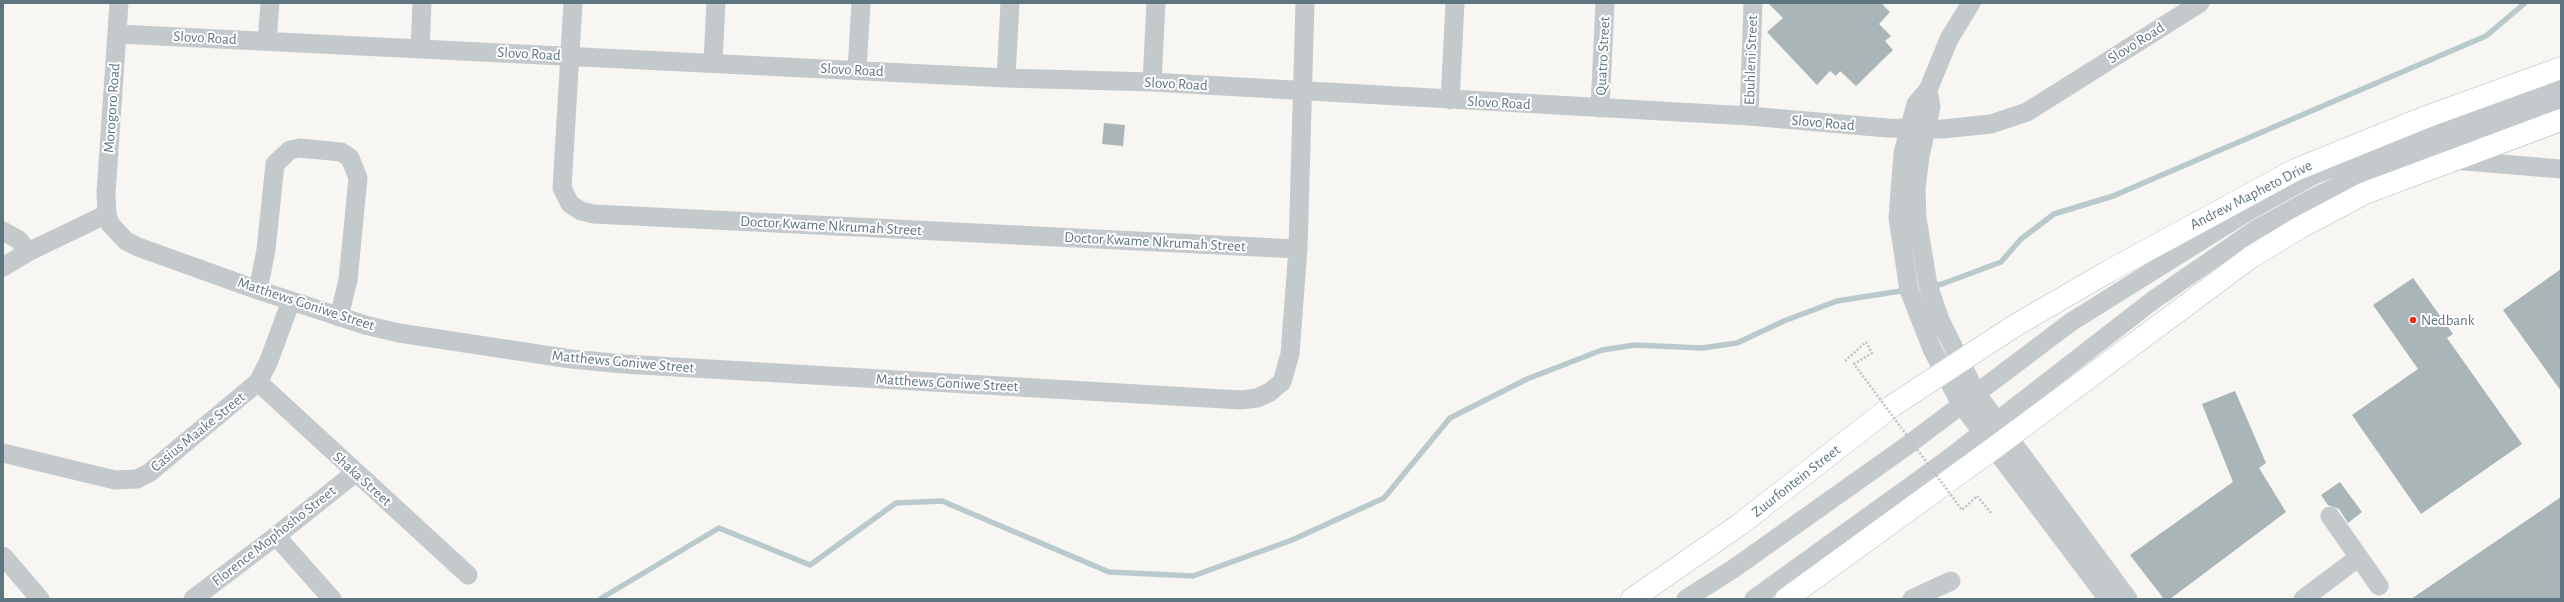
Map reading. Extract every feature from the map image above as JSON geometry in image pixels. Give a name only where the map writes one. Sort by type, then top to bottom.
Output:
[{"type":"main road","name":"Andrew Mapheto Drive","points":[[1951,367],[2109,271],[2295,170],[2426,117],[2561,68]]},
{"type":"main road","points":[[1786,599],[1996,435],[2251,257],[2299,228],[2365,193],[2449,160],[2561,120]]},
{"type":"main road","name":"Zuurfontein Street","points":[[1632,599],[1739,525],[1892,406],[1951,367]]},
{"type":"street","name":"Morogoro Road","points":[[107,214],[106,193],[119,3]]},
{"type":"street","points":[[267,41],[270,3]]},
{"type":"street","points":[[420,48],[422,3]]},
{"type":"street","name":"Doctor Kwame Nkrumah Street","points":[[573,3],[562,188],[570,204],[582,211],[594,214],[1298,248]]},
{"type":"street","points":[[713,62],[716,3]]},
{"type":"street","points":[[857,70],[861,3]]},
{"type":"street","points":[[1006,78],[1010,3]]},
{"type":"street","points":[[1152,82],[1156,3]]},
{"type":"street","points":[[1298,248],[1304,3]]},
{"type":"street","points":[[1450,100],[1455,3]]},
{"type":"street","name":"Quatro Street","points":[[1600,108],[1605,3]]},
{"type":"street","name":"Ebuhleni Street","points":[[1749,116],[1753,3]]},
{"type":"street","points":[[1971,3],[1949,40],[1928,90],[1931,107],[1917,129],[1898,188],[1900,245],[1909,290],[1923,328],[1951,367],[1969,398],[2108,599]]},
{"type":"street","name":"Slovo Road","points":[[118,34],[713,62],[1006,78],[1152,82],[1749,116],[1917,129],[1968,128],[1991,124],[2027,112],[2200,3]]},
{"type":"street","points":[[1686,599],[1746,560],[1908,445],[2071,322],[2247,212],[2312,176],[2407,138],[2561,83]]},
{"type":"street","points":[[1754,599],[1996,435],[2152,301],[2254,230],[2311,199],[2364,174],[2561,101]]},
{"type":"street","points":[[1917,129],[1916,189],[1920,244],[1928,285],[1940,320],[1951,367]]},
{"type":"street","points":[[258,290],[266,250],[275,164],[290,150],[300,148],[341,152],[350,158],[358,178],[348,280],[339,317]]},
{"type":"street","points":[[2449,160],[2561,169]]},
{"type":"street","points":[[3,267],[28,252],[107,214]]},
{"type":"street","name":"Matthews Goniwe Street","points":[[107,214],[116,232],[138,247],[339,317],[385,330],[429,339],[624,364],[1241,400],[1257,398],[1270,392],[1282,382],[1290,354],[1298,248]]},
{"type":"street","points":[[3,231],[19,240],[28,252]]},
{"type":"street","name":"Casius Maake Street","points":[[3,453],[102,478],[125,481],[137,479],[162,463],[258,382],[268,363],[291,301]]},
{"type":"street","name":"Shaka Street","points":[[258,382],[355,473],[468,575]]},
{"type":"street","points":[[1996,435],[2128,599]]},
{"type":"street","name":"Florence Mophosho Street","points":[[193,599],[276,536],[355,473]]},
{"type":"street","points":[[2330,516],[2379,586]]},
{"type":"street","points":[[276,536],[332,599]]},
{"type":"street","points":[[3,556],[40,599]]},
{"type":"street","points":[[2303,599],[2358,557]]},
{"type":"street","points":[[1912,599],[1951,581]]},
{"type":"path","points":[[1845,361],[1866,342],[1872,353],[1854,364],[1962,510],[1977,496],[1992,514]]},
{"type":"building","points":[[1768,3],[1881,3],[1890,12],[1879,24],[1891,36],[1885,41],[1893,50],[1856,86],[1840,71],[1836,76],[1830,71],[1817,85],[1767,32],[1783,18]]},
{"type":"building","points":[[1104,123],[1125,125],[1123,146],[1102,144]]},
{"type":"building","points":[[2561,269],[2561,391],[2503,310]]},
{"type":"building","points":[[2413,278],[2453,334],[2447,338],[2522,444],[2421,514],[2352,415],[2418,369],[2373,305]]},
{"type":"building","points":[[2235,391],[2266,463],[2259,468],[2286,512],[2170,599],[2164,599],[2130,555],[2233,482],[2202,404]]},
{"type":"building","points":[[2340,482],[2362,512],[2348,523],[2339,509],[2328,505],[2321,495]]},
{"type":"building","points":[[2561,497],[2561,599],[2411,599]]},
{"type":"waterway","points":[[1931,286],[1942,284],[2001,262],[2021,239],[2054,214],[2113,196],[2486,36],[2525,3]]},
{"type":"waterway","points":[[600,599],[719,528],[810,565],[896,503],[942,501],[1109,572],[1193,576],[1292,540],[1384,498],[1450,418],[1527,379],[1602,350],[1635,345],[1702,348],[1737,343],[1784,321],[1837,301],[1907,290]]},
{"type":"place","name":"Nedbank","points":[[2413,320]]}]
